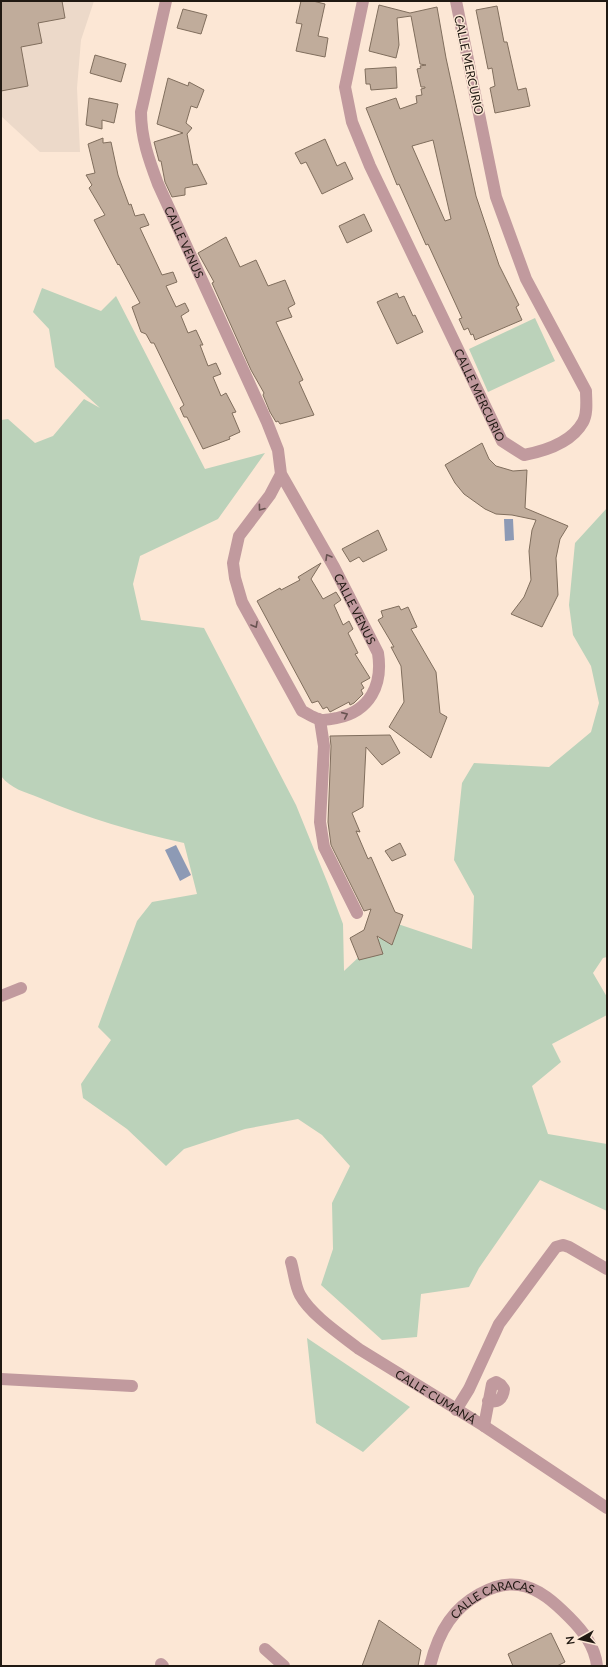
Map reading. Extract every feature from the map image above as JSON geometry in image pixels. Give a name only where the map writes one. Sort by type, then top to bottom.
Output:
[{"type":"street","name":"CALLE VENUS","points":[[166,1],[142,112],[141,128],[144,145],[161,191],[267,422],[278,450],[281,474],[350,598],[378,653],[380,665],[379,678],[375,690],[368,702],[344,716],[320,720]]},
{"type":"street","name":"CALLE MERCURIO","points":[[363,1],[345,87],[352,122],[370,166],[502,441],[524,455],[549,448],[566,439],[576,430],[584,421],[587,407],[586,391],[526,279],[496,197],[456,1]]},
{"type":"street","points":[[281,474],[270,495],[240,536],[233,563],[235,578],[242,602],[302,710],[320,720],[324,746],[320,822],[324,847],[357,913]]},
{"type":"street","points":[[1,996],[22,988]]},
{"type":"street","points":[[456,1410],[469,1389],[499,1324],[556,1247],[563,1245],[569,1247],[607,1269]]},
{"type":"street","name":"CALLE CUMANÁ","points":[[291,1262],[300,1294],[326,1323],[359,1349],[484,1426],[607,1508]]},
{"type":"street","points":[[1,1379],[132,1386]]},
{"type":"street","points":[[484,1426],[488,1401]]},
{"type":"street","name":"CALLE CARACAS","points":[[430,1666],[443,1631],[458,1611],[472,1599],[485,1591],[500,1586],[514,1585],[535,1590],[549,1598],[565,1612],[580,1628],[591,1643],[595,1653],[597,1666]]},
{"type":"street","points":[[265,1649],[284,1666]]},
{"type":"shaded area","points":[[1,1],[94,1],[81,40],[77,88],[80,152],[40,152],[1,116]]},
{"type":"green space","points":[[42,288],[101,311],[116,296],[205,469],[265,453],[218,519],[140,556],[133,584],[141,620],[204,628],[296,805],[343,924],[344,971],[395,923],[472,949],[474,896],[454,860],[462,783],[474,763],[549,767],[591,732],[599,703],[591,666],[573,635],[569,605],[575,543],[607,508],[607,957],[603,958],[593,973],[607,997],[607,1015],[552,1044],[561,1062],[532,1086],[548,1134],[607,1144],[607,1211],[540,1180],[479,1268],[469,1287],[421,1294],[417,1337],[382,1340],[321,1285],[333,1249],[332,1203],[350,1166],[322,1135],[298,1119],[245,1129],[184,1149],[166,1166],[127,1129],[83,1098],[81,1084],[111,1040],[98,1027],[137,921],[152,902],[197,894],[184,843],[129,829],[75,812],[19,790],[9,784],[1,776],[1,420],[8,419],[35,443],[53,436],[84,399],[100,408],[55,367],[49,329],[33,312]]},
{"type":"green space","points":[[535,318],[555,361],[488,392],[469,349]]},
{"type":"green space","points":[[307,1338],[410,1407],[363,1452],[316,1423]]},
{"type":"water","points":[[504,519],[513,519],[514,540],[505,541]]},
{"type":"water","points":[[176,845],[191,875],[180,881],[165,850]]},
{"type":"building","points":[[1,1],[62,1],[65,18],[38,23],[42,43],[21,47],[28,86],[1,91]]},
{"type":"building","points":[[301,1],[313,1],[325,4],[318,36],[328,38],[325,57],[296,51],[302,24],[296,23]]},
{"type":"building","points":[[379,5],[410,13],[437,7],[446,58],[476,196],[499,265],[519,305],[516,307],[522,320],[475,340],[473,334],[471,335],[468,328],[464,330],[459,319],[462,318],[428,244],[426,245],[399,184],[397,185],[366,108],[396,98],[400,109],[417,103],[416,96],[422,95],[421,89],[425,87],[421,87],[417,69],[421,68],[420,66],[426,65],[420,64],[411,16],[397,18],[399,45],[396,58],[369,51]],"holes":[[[433,140],[451,219],[445,221],[412,146]]]},
{"type":"building","points":[[497,6],[504,42],[507,42],[518,90],[526,88],[530,106],[495,113],[490,88],[495,86],[492,68],[488,69],[476,10]]},
{"type":"building","points":[[183,9],[207,15],[201,34],[177,28]]},
{"type":"building","points":[[95,55],[126,64],[121,82],[90,73]]},
{"type":"building","points":[[396,67],[397,88],[371,90],[370,84],[366,84],[365,69]]},
{"type":"building","points":[[168,78],[188,86],[189,82],[204,90],[197,108],[191,106],[186,123],[192,128],[187,134],[193,165],[197,164],[207,184],[185,188],[185,195],[172,197],[165,182],[161,161],[159,161],[154,142],[183,133],[157,124]]},
{"type":"building","points":[[89,98],[118,104],[114,123],[102,120],[102,129],[86,125]]},
{"type":"building","points":[[103,138],[103,143],[111,142],[118,175],[129,205],[131,204],[135,216],[144,214],[149,225],[140,228],[162,275],[173,272],[177,282],[166,286],[176,307],[185,303],[189,311],[181,316],[188,333],[196,330],[203,345],[200,345],[208,366],[216,363],[221,374],[213,377],[221,396],[226,393],[236,412],[232,413],[240,432],[229,437],[230,439],[203,449],[187,417],[184,417],[180,408],[184,405],[154,343],[151,343],[146,334],[141,332],[132,307],[140,303],[94,220],[105,215],[89,188],[92,185],[86,175],[95,173],[88,144]]},
{"type":"building","points":[[325,139],[337,166],[345,162],[353,179],[322,194],[306,162],[301,164],[295,153]]},
{"type":"building","points":[[364,214],[372,231],[347,243],[339,226]]},
{"type":"building","points":[[226,237],[240,267],[256,260],[268,286],[285,280],[295,304],[288,308],[292,317],[276,322],[303,380],[299,382],[314,415],[280,424],[278,421],[276,422],[270,412],[263,395],[264,393],[251,370],[212,283],[214,282],[198,253]]},
{"type":"building","points":[[397,293],[399,298],[404,296],[413,316],[415,315],[423,332],[397,344],[377,302]]},
{"type":"building","points":[[482,443],[489,459],[496,466],[513,471],[527,470],[525,508],[568,526],[560,539],[556,558],[558,595],[542,627],[511,614],[524,597],[531,580],[529,551],[532,530],[536,520],[512,515],[496,514],[485,509],[464,494],[455,483],[445,465]]},
{"type":"building","points":[[378,530],[387,550],[363,562],[359,557],[350,562],[342,549]]},
{"type":"building","points":[[321,563],[311,579],[323,599],[336,592],[341,600],[334,605],[343,625],[349,621],[353,629],[348,633],[358,653],[355,654],[370,678],[361,683],[364,688],[361,690],[363,694],[354,703],[350,705],[349,702],[330,712],[327,707],[323,709],[318,701],[312,703],[257,601],[280,588],[281,590],[300,580],[298,577]]},
{"type":"building","points":[[399,606],[401,610],[408,607],[417,627],[411,629],[436,672],[440,713],[447,717],[431,758],[389,727],[404,702],[401,666],[391,647],[394,647],[378,620],[383,617],[381,611]]},
{"type":"building","points":[[390,735],[400,753],[382,765],[366,747],[363,807],[352,813],[360,832],[356,831],[368,859],[371,857],[395,912],[403,915],[392,945],[377,936],[383,954],[359,960],[350,938],[364,930],[371,909],[364,911],[331,845],[328,822],[331,746],[330,736]]},
{"type":"building","points":[[400,843],[406,855],[392,861],[385,851]]},
{"type":"building","points":[[379,1620],[421,1650],[418,1666],[362,1666]]},
{"type":"building","points":[[551,1633],[565,1662],[557,1666],[513,1666],[508,1654]]}]
